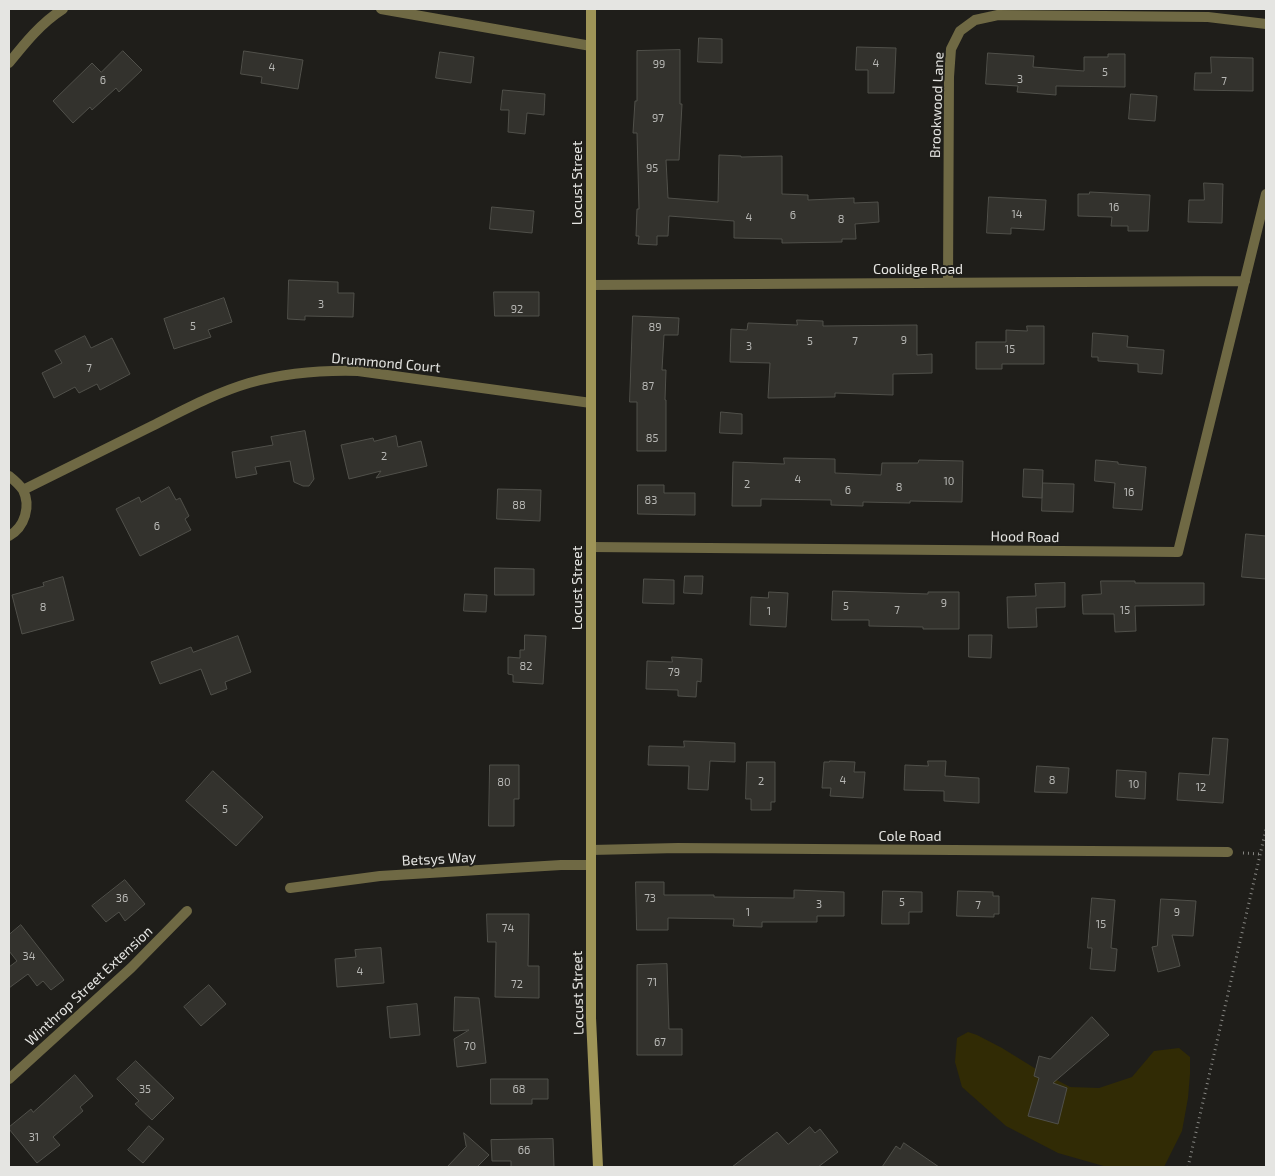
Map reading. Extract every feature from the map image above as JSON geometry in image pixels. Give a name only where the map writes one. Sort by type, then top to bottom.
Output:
[{"type":"main road","name":"Locust Street","points":[[591,9],[591,1018],[598,1167]]},
{"type":"street","points":[[9,64],[28,40],[46,22],[63,9]]},
{"type":"street","points":[[382,9],[591,46]]},
{"type":"street","name":"Brookwood Lane","points":[[948,283],[949,78],[951,49],[960,31],[975,20],[998,14],[1208,17],[1266,24]]},
{"type":"street","points":[[1245,281],[1266,194]]},
{"type":"street","name":"Coolidge Road","points":[[591,285],[1245,281]]},
{"type":"street","name":"Hood Road","points":[[591,547],[1178,552],[1245,281]]},
{"type":"street","name":"Drummond Court","points":[[23,490],[227,390],[272,377],[300,372],[358,371],[591,403]]},
{"type":"street","points":[[9,476],[23,490],[26,499],[24,518],[19,527],[9,536]]},
{"type":"street","name":"Cole Road","points":[[591,850],[678,848],[1228,852]]},
{"type":"street","name":"Betsys Way","points":[[290,888],[380,876],[592,865]]},
{"type":"street","name":"Winthrop Street Extension","points":[[9,1079],[131,968],[187,911]]},
{"type":"path","points":[[1188,1167],[1266,830]]},
{"type":"shaded area","points":[[968,1032],[1002,1048],[1070,1087],[1099,1088],[1132,1077],[1154,1051],[1179,1048],[1190,1057],[1188,1098],[1182,1131],[1164,1167],[1107,1167],[1058,1153],[1006,1126],[962,1087],[955,1062],[957,1038]]},
{"type":"building","points":[[699,38],[722,39],[722,63],[698,62]]},
{"type":"building","points":[[857,47],[896,48],[894,93],[868,93],[868,70],[856,70]]},
{"type":"building","points":[[680,50],[680,104],[682,104],[679,160],[666,160],[668,198],[718,202],[719,155],[741,157],[782,156],[782,194],[808,195],[808,200],[854,198],[854,203],[878,202],[879,222],[855,224],[856,239],[842,239],[842,242],[782,243],[782,239],[734,238],[734,221],[669,216],[668,236],[657,236],[657,245],[638,244],[639,236],[636,236],[637,209],[639,209],[637,133],[633,133],[635,101],[637,101],[637,51]]},
{"type":"building","points":[[123,51],[142,70],[119,92],[116,88],[92,110],[90,107],[73,123],[53,101],[92,63],[101,72]]},
{"type":"building","points":[[244,51],[303,60],[298,89],[261,83],[262,77],[241,74]]},
{"type":"building","points":[[440,52],[474,57],[471,83],[436,78]]},
{"type":"building","points":[[988,53],[1034,56],[1033,67],[1084,71],[1084,57],[1108,57],[1108,54],[1125,54],[1125,87],[1056,86],[1056,95],[1017,92],[1018,86],[986,84]]},
{"type":"building","points":[[1211,57],[1253,58],[1253,91],[1194,90],[1195,73],[1211,73]]},
{"type":"building","points":[[503,90],[545,94],[544,115],[527,113],[525,134],[508,132],[509,110],[501,110]]},
{"type":"building","points":[[1131,94],[1157,96],[1155,121],[1129,119]]},
{"type":"building","points":[[1204,183],[1223,184],[1222,223],[1188,222],[1189,200],[1204,200]]},
{"type":"building","points":[[1090,192],[1150,195],[1148,231],[1128,231],[1128,226],[1111,226],[1112,217],[1078,216],[1078,194],[1089,194]]},
{"type":"building","points":[[989,197],[1046,200],[1044,230],[1011,228],[1011,234],[987,233]]},
{"type":"building","points":[[492,207],[534,211],[532,233],[490,229]]},
{"type":"building","points":[[289,280],[338,282],[338,293],[354,293],[353,317],[305,316],[305,320],[288,319]]},
{"type":"building","points":[[494,292],[539,292],[539,316],[495,316]]},
{"type":"building","points":[[224,298],[232,322],[208,330],[211,337],[174,349],[164,319]]},
{"type":"building","points":[[633,316],[679,318],[678,335],[664,335],[662,370],[666,370],[666,451],[637,451],[637,402],[630,402]]},
{"type":"building","points":[[797,320],[823,321],[823,326],[917,325],[917,355],[932,354],[932,373],[893,374],[893,395],[835,393],[835,397],[768,398],[770,363],[730,362],[731,329],[747,330],[748,323],[797,325]]},
{"type":"building","points":[[1027,326],[1044,326],[1044,364],[1002,364],[1002,369],[976,369],[976,342],[1006,342],[1006,330],[1027,331]]},
{"type":"building","points":[[1093,333],[1128,336],[1127,347],[1164,350],[1162,374],[1138,372],[1138,364],[1098,361],[1098,357],[1092,357]]},
{"type":"building","points":[[85,336],[91,348],[112,338],[130,374],[100,390],[97,384],[79,393],[75,387],[54,398],[42,373],[62,363],[55,351]]},
{"type":"building","points":[[721,412],[742,414],[742,434],[720,433]]},
{"type":"building","points":[[305,431],[314,479],[309,486],[303,486],[294,482],[290,461],[255,467],[257,474],[236,478],[232,452],[273,445],[271,437]]},
{"type":"building","points":[[396,436],[398,447],[421,441],[427,466],[376,478],[381,471],[349,479],[341,445],[373,438],[374,441]]},
{"type":"building","points":[[784,458],[835,459],[835,473],[881,475],[882,463],[918,463],[919,460],[963,461],[962,502],[863,502],[863,506],[831,505],[831,500],[761,499],[761,506],[732,506],[733,462],[784,464]]},
{"type":"building","points":[[1096,460],[1146,467],[1142,510],[1113,508],[1115,483],[1095,481]]},
{"type":"building","points":[[1024,469],[1043,470],[1042,498],[1023,497]]},
{"type":"building","points":[[1043,483],[1074,484],[1073,512],[1042,511]]},
{"type":"building","points":[[638,485],[664,485],[664,493],[695,493],[695,515],[638,514]]},
{"type":"building","points":[[169,487],[176,500],[180,498],[189,516],[185,519],[191,530],[140,556],[116,509],[139,497],[141,502]]},
{"type":"building","points":[[498,489],[541,490],[540,521],[497,519]]},
{"type":"building","points":[[1246,534],[1266,536],[1266,579],[1242,577]]},
{"type":"building","points":[[495,568],[534,569],[534,595],[495,595]]},
{"type":"building","points":[[685,576],[703,576],[702,594],[684,593]]},
{"type":"building","points":[[63,577],[74,620],[22,634],[12,595],[44,586],[43,583]]},
{"type":"building","points":[[644,579],[674,580],[674,604],[643,603]]},
{"type":"building","points":[[1101,581],[1204,583],[1204,605],[1135,606],[1136,631],[1115,632],[1114,614],[1083,614],[1082,595],[1101,594]]},
{"type":"building","points":[[1065,583],[1065,607],[1036,608],[1037,627],[1008,628],[1007,597],[1036,596],[1035,584]]},
{"type":"building","points":[[833,591],[928,594],[928,592],[959,592],[959,629],[869,626],[869,620],[832,620]]},
{"type":"building","points":[[769,592],[788,593],[786,627],[750,625],[751,597],[768,598]]},
{"type":"building","points":[[465,594],[487,595],[486,612],[464,611]]},
{"type":"building","points":[[525,635],[546,636],[543,684],[513,682],[513,675],[508,674],[508,657],[520,658],[520,650],[524,650]]},
{"type":"building","points":[[969,635],[992,635],[991,658],[969,657]]},
{"type":"building","points":[[238,636],[251,672],[225,682],[227,689],[211,695],[201,669],[160,684],[151,662],[191,647],[193,652]]},
{"type":"building","points":[[672,657],[702,659],[701,682],[697,681],[696,697],[678,696],[678,690],[646,689],[647,661],[672,662]]},
{"type":"building","points":[[1213,738],[1228,739],[1223,803],[1177,800],[1179,773],[1209,775]]},
{"type":"building","points":[[684,741],[735,743],[735,762],[710,761],[708,790],[688,789],[689,766],[648,765],[649,746],[684,747]]},
{"type":"building","points":[[928,761],[946,761],[945,776],[979,778],[979,803],[944,801],[944,791],[904,790],[905,765],[928,766]]},
{"type":"building","points":[[747,762],[775,762],[775,802],[771,802],[771,810],[751,810],[751,799],[746,799]]},
{"type":"building","points":[[824,762],[855,762],[854,772],[865,772],[863,798],[830,796],[831,788],[822,788]]},
{"type":"building","points":[[490,765],[519,765],[519,799],[514,799],[514,826],[489,826]]},
{"type":"building","points":[[1037,766],[1069,768],[1067,793],[1035,792]]},
{"type":"building","points":[[1117,770],[1146,772],[1145,799],[1116,797]]},
{"type":"building","points":[[213,771],[263,817],[236,846],[186,801]]},
{"type":"building","points":[[125,880],[145,904],[125,921],[119,912],[106,922],[92,906]]},
{"type":"building","points":[[636,882],[664,882],[664,895],[794,898],[794,890],[844,892],[844,916],[817,916],[817,922],[762,922],[762,927],[733,926],[734,919],[668,918],[668,930],[637,930]]},
{"type":"building","points":[[883,891],[922,892],[922,912],[909,912],[909,924],[882,924]]},
{"type":"building","points":[[958,891],[993,892],[993,896],[999,896],[999,914],[994,914],[994,917],[957,916]]},
{"type":"building","points":[[1092,898],[1115,900],[1111,948],[1117,949],[1115,971],[1090,969],[1092,948],[1088,948]]},
{"type":"building","points":[[1161,899],[1196,901],[1193,936],[1172,935],[1180,966],[1158,972],[1152,947],[1157,946]]},
{"type":"building","points":[[487,914],[529,914],[528,966],[539,966],[539,998],[495,997],[496,942],[488,942]]},
{"type":"building","points":[[21,925],[64,980],[51,990],[43,981],[37,986],[28,974],[9,988],[9,967],[17,961],[9,951],[9,935]]},
{"type":"building","points":[[381,948],[384,983],[337,987],[335,959],[356,957],[355,950]]},
{"type":"building","points":[[667,964],[669,1029],[682,1029],[682,1055],[637,1055],[637,965]]},
{"type":"building","points":[[209,985],[226,1004],[201,1026],[184,1007]]},
{"type":"building","points":[[455,997],[479,998],[486,1063],[457,1067],[454,1039],[469,1030],[454,1031]]},
{"type":"building","points":[[417,1004],[420,1035],[390,1038],[387,1007]]},
{"type":"building","points":[[1092,1017],[1109,1035],[1053,1083],[1067,1088],[1058,1124],[1028,1116],[1039,1078],[1034,1076],[1039,1056],[1050,1059]]},
{"type":"building","points":[[136,1061],[174,1098],[152,1120],[135,1104],[139,1101],[117,1079]]},
{"type":"building","points":[[75,1075],[93,1096],[80,1107],[83,1111],[53,1137],[60,1145],[37,1163],[9,1127],[31,1109],[33,1112]]},
{"type":"building","points":[[491,1079],[548,1079],[548,1099],[532,1099],[532,1104],[491,1104]]},
{"type":"building","points":[[149,1126],[164,1139],[143,1163],[128,1150]]},
{"type":"building","points":[[810,1127],[815,1133],[820,1129],[838,1152],[818,1167],[732,1167],[777,1132],[788,1144]]},
{"type":"building","points":[[464,1133],[489,1155],[477,1167],[447,1167],[466,1147]]},
{"type":"building","points":[[553,1139],[554,1167],[511,1167],[511,1161],[492,1161],[491,1140]]},
{"type":"building","points":[[904,1143],[939,1167],[882,1167],[896,1146],[900,1149]]}]
